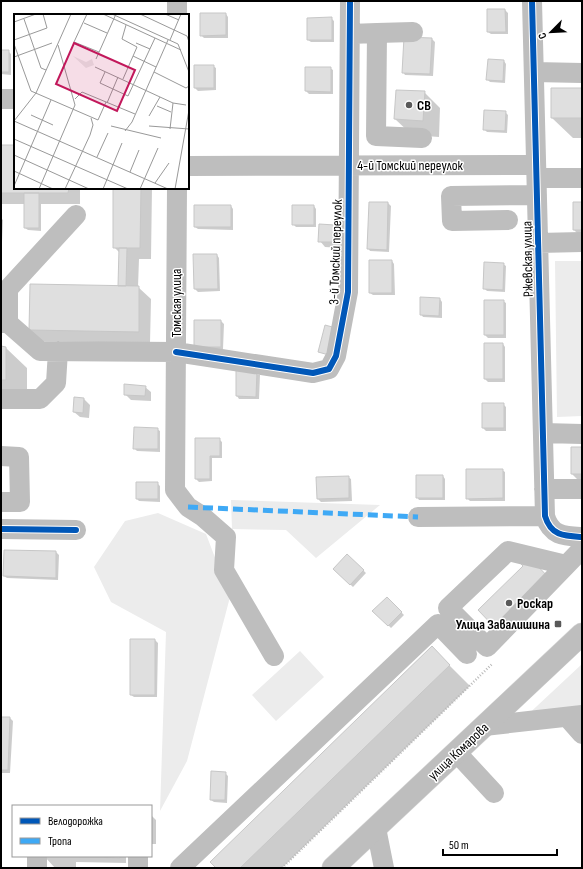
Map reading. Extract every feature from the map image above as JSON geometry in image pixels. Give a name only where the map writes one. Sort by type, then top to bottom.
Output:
[{"type":"main road","name":"улица Комарова","points":[[333,868],[582,634]]},
{"type":"street","points":[[177,1],[177,14]]},
{"type":"street","name":"3-й Томский переулок","points":[[4,323],[40,351],[176,352],[313,373],[329,369],[336,356],[348,292],[350,1]]},
{"type":"street","name":"Ржевская улица","points":[[532,1],[545,516]]},
{"type":"street","points":[[350,34],[412,32]]},
{"type":"street","points":[[376,33],[376,136],[422,138]]},
{"type":"street","points":[[534,72],[582,73]]},
{"type":"street","points":[[1,99],[14,99]]},
{"type":"street","name":"4-й Томский переулок","points":[[189,166],[349,165],[537,179]]},
{"type":"street","points":[[508,220],[452,221],[451,196],[537,179],[582,178]]},
{"type":"street","name":"Томская улица","points":[[177,189],[175,490],[188,507],[202,516],[226,537],[224,570],[274,656]]},
{"type":"street","points":[[4,323],[8,289],[76,215]]},
{"type":"street","points":[[538,243],[582,242]]},
{"type":"street","points":[[1,399],[40,399],[44,396],[56,383],[58,351]]},
{"type":"street","points":[[543,433],[582,434]]},
{"type":"street","points":[[1,456],[19,457],[20,502],[1,502]]},
{"type":"street","points":[[544,489],[582,488]]},
{"type":"street","points":[[418,517],[545,516],[548,526],[557,534],[582,537]]},
{"type":"street","points":[[1,529],[76,530]]},
{"type":"street","points":[[566,565],[508,551],[448,608],[487,647],[566,565],[582,548]]},
{"type":"street","points":[[180,868],[438,624],[467,654]]},
{"type":"street","points":[[484,726],[575,716],[582,734]]},
{"type":"street","points":[[456,752],[494,793]]},
{"type":"street","points":[[376,828],[384,868]]},
{"type":"street","points":[[37,857],[37,868]]},
{"type":"street","points":[[138,857],[138,868]]},
{"type":"path","points":[[282,868],[495,660]]},
{"type":"shaded area","points":[[555,261],[582,261],[582,416],[557,417]]},
{"type":"shaded area","points":[[231,500],[380,505],[316,558],[286,530],[232,529]]},
{"type":"shaded area","points":[[158,513],[206,534],[230,597],[187,761],[160,811],[166,632],[111,602],[94,567],[125,521]]},
{"type":"shaded area","points":[[300,651],[324,677],[276,721],[252,695]]},
{"type":"shaded area","points":[[582,664],[582,712],[522,720]]},
{"type":"building","points":[[487,9],[505,9],[506,32],[487,32]]},
{"type":"building","points":[[200,13],[226,13],[226,35],[200,36]]},
{"type":"building","points":[[332,17],[332,40],[307,40],[307,18]]},
{"type":"building","points":[[404,37],[432,38],[430,74],[402,73]]},
{"type":"building","points":[[1,50],[9,50],[9,72],[1,72]]},
{"type":"building","points":[[488,59],[504,60],[503,81],[486,80]]},
{"type":"building","points":[[194,65],[214,65],[214,88],[194,88]]},
{"type":"building","points":[[305,67],[331,67],[331,92],[305,91]]},
{"type":"building","points":[[551,88],[582,88],[582,118],[551,118]]},
{"type":"building","points":[[396,90],[425,91],[423,121],[394,119]]},
{"type":"building","points":[[484,110],[506,111],[505,131],[483,130]]},
{"type":"building","points":[[1,145],[14,145],[14,189],[69,189],[68,193],[1,193]]},
{"type":"building","points":[[113,189],[141,189],[140,248],[113,248]]},
{"type":"building","points":[[24,193],[39,193],[39,228],[24,228]]},
{"type":"building","points":[[369,202],[388,202],[387,250],[367,249]]},
{"type":"building","points":[[573,202],[582,202],[582,230],[573,230]]},
{"type":"building","points":[[194,205],[231,205],[231,227],[194,227]]},
{"type":"building","points":[[292,205],[314,205],[314,225],[292,225]]},
{"type":"building","points":[[319,224],[335,225],[334,242],[318,242]]},
{"type":"building","points":[[119,248],[127,248],[126,286],[118,286]]},
{"type":"building","points":[[193,254],[217,254],[218,289],[194,289]]},
{"type":"building","points":[[369,260],[392,260],[392,293],[369,293]]},
{"type":"building","points":[[484,262],[504,263],[503,290],[483,289]]},
{"type":"building","points":[[30,284],[139,286],[139,332],[29,330]]},
{"type":"building","points":[[420,297],[440,298],[439,316],[420,315]]},
{"type":"building","points":[[484,300],[504,300],[504,335],[484,335]]},
{"type":"building","points":[[194,320],[221,320],[221,347],[194,347]]},
{"type":"building","points":[[325,325],[336,328],[329,355],[318,352]]},
{"type":"building","points":[[484,343],[503,343],[503,379],[484,379]]},
{"type":"building","points":[[1,346],[6,347],[6,380],[1,380]]},
{"type":"building","points":[[236,370],[257,371],[256,397],[236,396]]},
{"type":"building","points":[[124,384],[146,386],[145,396],[124,395]]},
{"type":"building","points":[[74,397],[84,398],[83,413],[73,412]]},
{"type":"building","points":[[482,403],[504,403],[504,428],[482,428]]},
{"type":"building","points":[[134,427],[158,428],[158,449],[133,449]]},
{"type":"building","points":[[195,438],[220,438],[220,456],[210,456],[210,479],[195,479]]},
{"type":"building","points":[[571,447],[582,447],[582,474],[571,474]]},
{"type":"building","points":[[466,469],[503,469],[503,498],[466,499]]},
{"type":"building","points":[[416,475],[443,475],[443,498],[416,498]]},
{"type":"building","points":[[349,476],[349,498],[317,499],[316,477]]},
{"type":"building","points":[[136,482],[158,482],[158,499],[136,499]]},
{"type":"building","points":[[4,550],[56,551],[56,578],[3,576]]},
{"type":"building","points":[[347,554],[364,570],[350,585],[333,569]]},
{"type":"building","points":[[531,559],[551,580],[498,631],[478,610],[523,566],[521,564]]},
{"type":"building","points":[[387,597],[402,612],[388,626],[372,611]]},
{"type":"building","points":[[130,639],[155,639],[155,695],[130,695]]},
{"type":"building","points":[[432,646],[450,665],[240,868],[216,868],[210,862]]},
{"type":"building","points":[[1,717],[10,717],[8,770],[1,770]]},
{"type":"building","points":[[211,771],[226,772],[225,800],[210,800]]},
{"type":"building","points":[[92,857],[120,857],[120,858]]},
{"type":"marked path","points":[[188,507],[418,517]]},
{"type":"cycle path","points":[[176,352],[313,373],[329,369],[336,356],[348,292],[350,1]]},
{"type":"cycle path","points":[[532,1],[545,516],[551,528],[559,534],[582,537]]},
{"type":"cycle path","points":[[1,529],[76,530]]},
{"type":"place","name":"СВ","points":[[409,105]]},
{"type":"place","name":"Роскар","points":[[509,603]]},
{"type":"place","name":"Улица Завалишина","points":[[558,624]]}]
